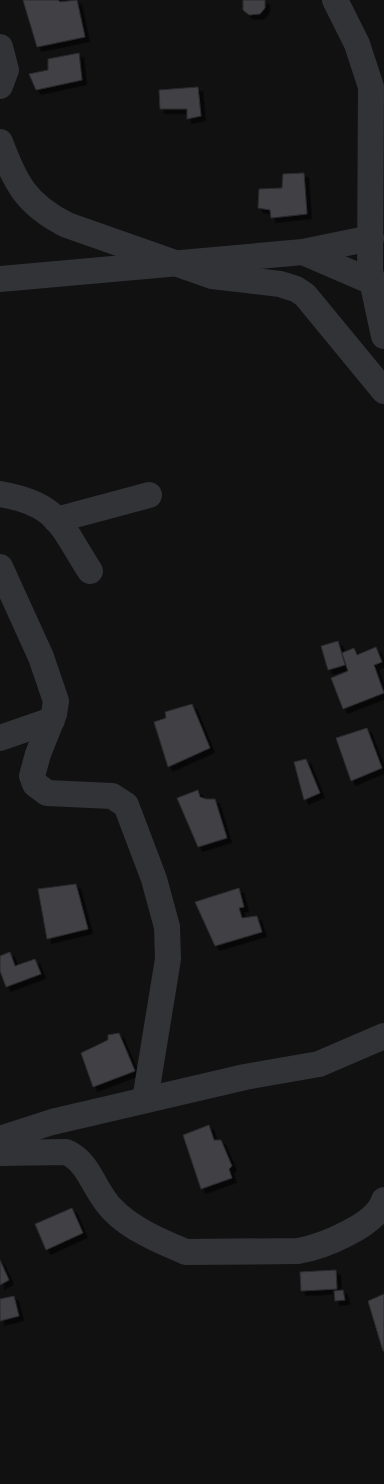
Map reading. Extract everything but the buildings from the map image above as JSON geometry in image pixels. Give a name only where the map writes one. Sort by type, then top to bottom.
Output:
[{"type":"street","points":[[334,0],[357,44],[372,87],[371,238],[384,336]]},
{"type":"street","points":[[0,47],[6,70],[0,86]]},
{"type":"street","points":[[0,142],[18,184],[32,203],[49,216],[67,225],[212,276],[280,284],[296,289],[305,295],[384,391]]},
{"type":"street","points":[[0,192],[32,203]]},
{"type":"street","points":[[0,279],[303,252],[371,238]]},
{"type":"street","points":[[303,252],[378,285]]},
{"type":"street","points":[[0,494],[35,503],[53,514],[90,571]]},
{"type":"street","points":[[56,520],[149,495]]},
{"type":"street","points":[[0,567],[54,689],[56,707],[38,754],[32,776],[35,784],[46,793],[112,796],[126,805],[154,879],[168,927],[168,959],[145,1100]]},
{"type":"street","points":[[0,738],[52,720]]},
{"type":"street","points":[[0,1139],[52,1122],[145,1100],[325,1062],[384,1036]]},
{"type":"street","points":[[0,1153],[66,1152],[75,1155],[81,1160],[102,1198],[114,1211],[169,1245],[186,1252],[279,1252],[316,1248],[365,1223],[374,1216],[384,1200]]}]
